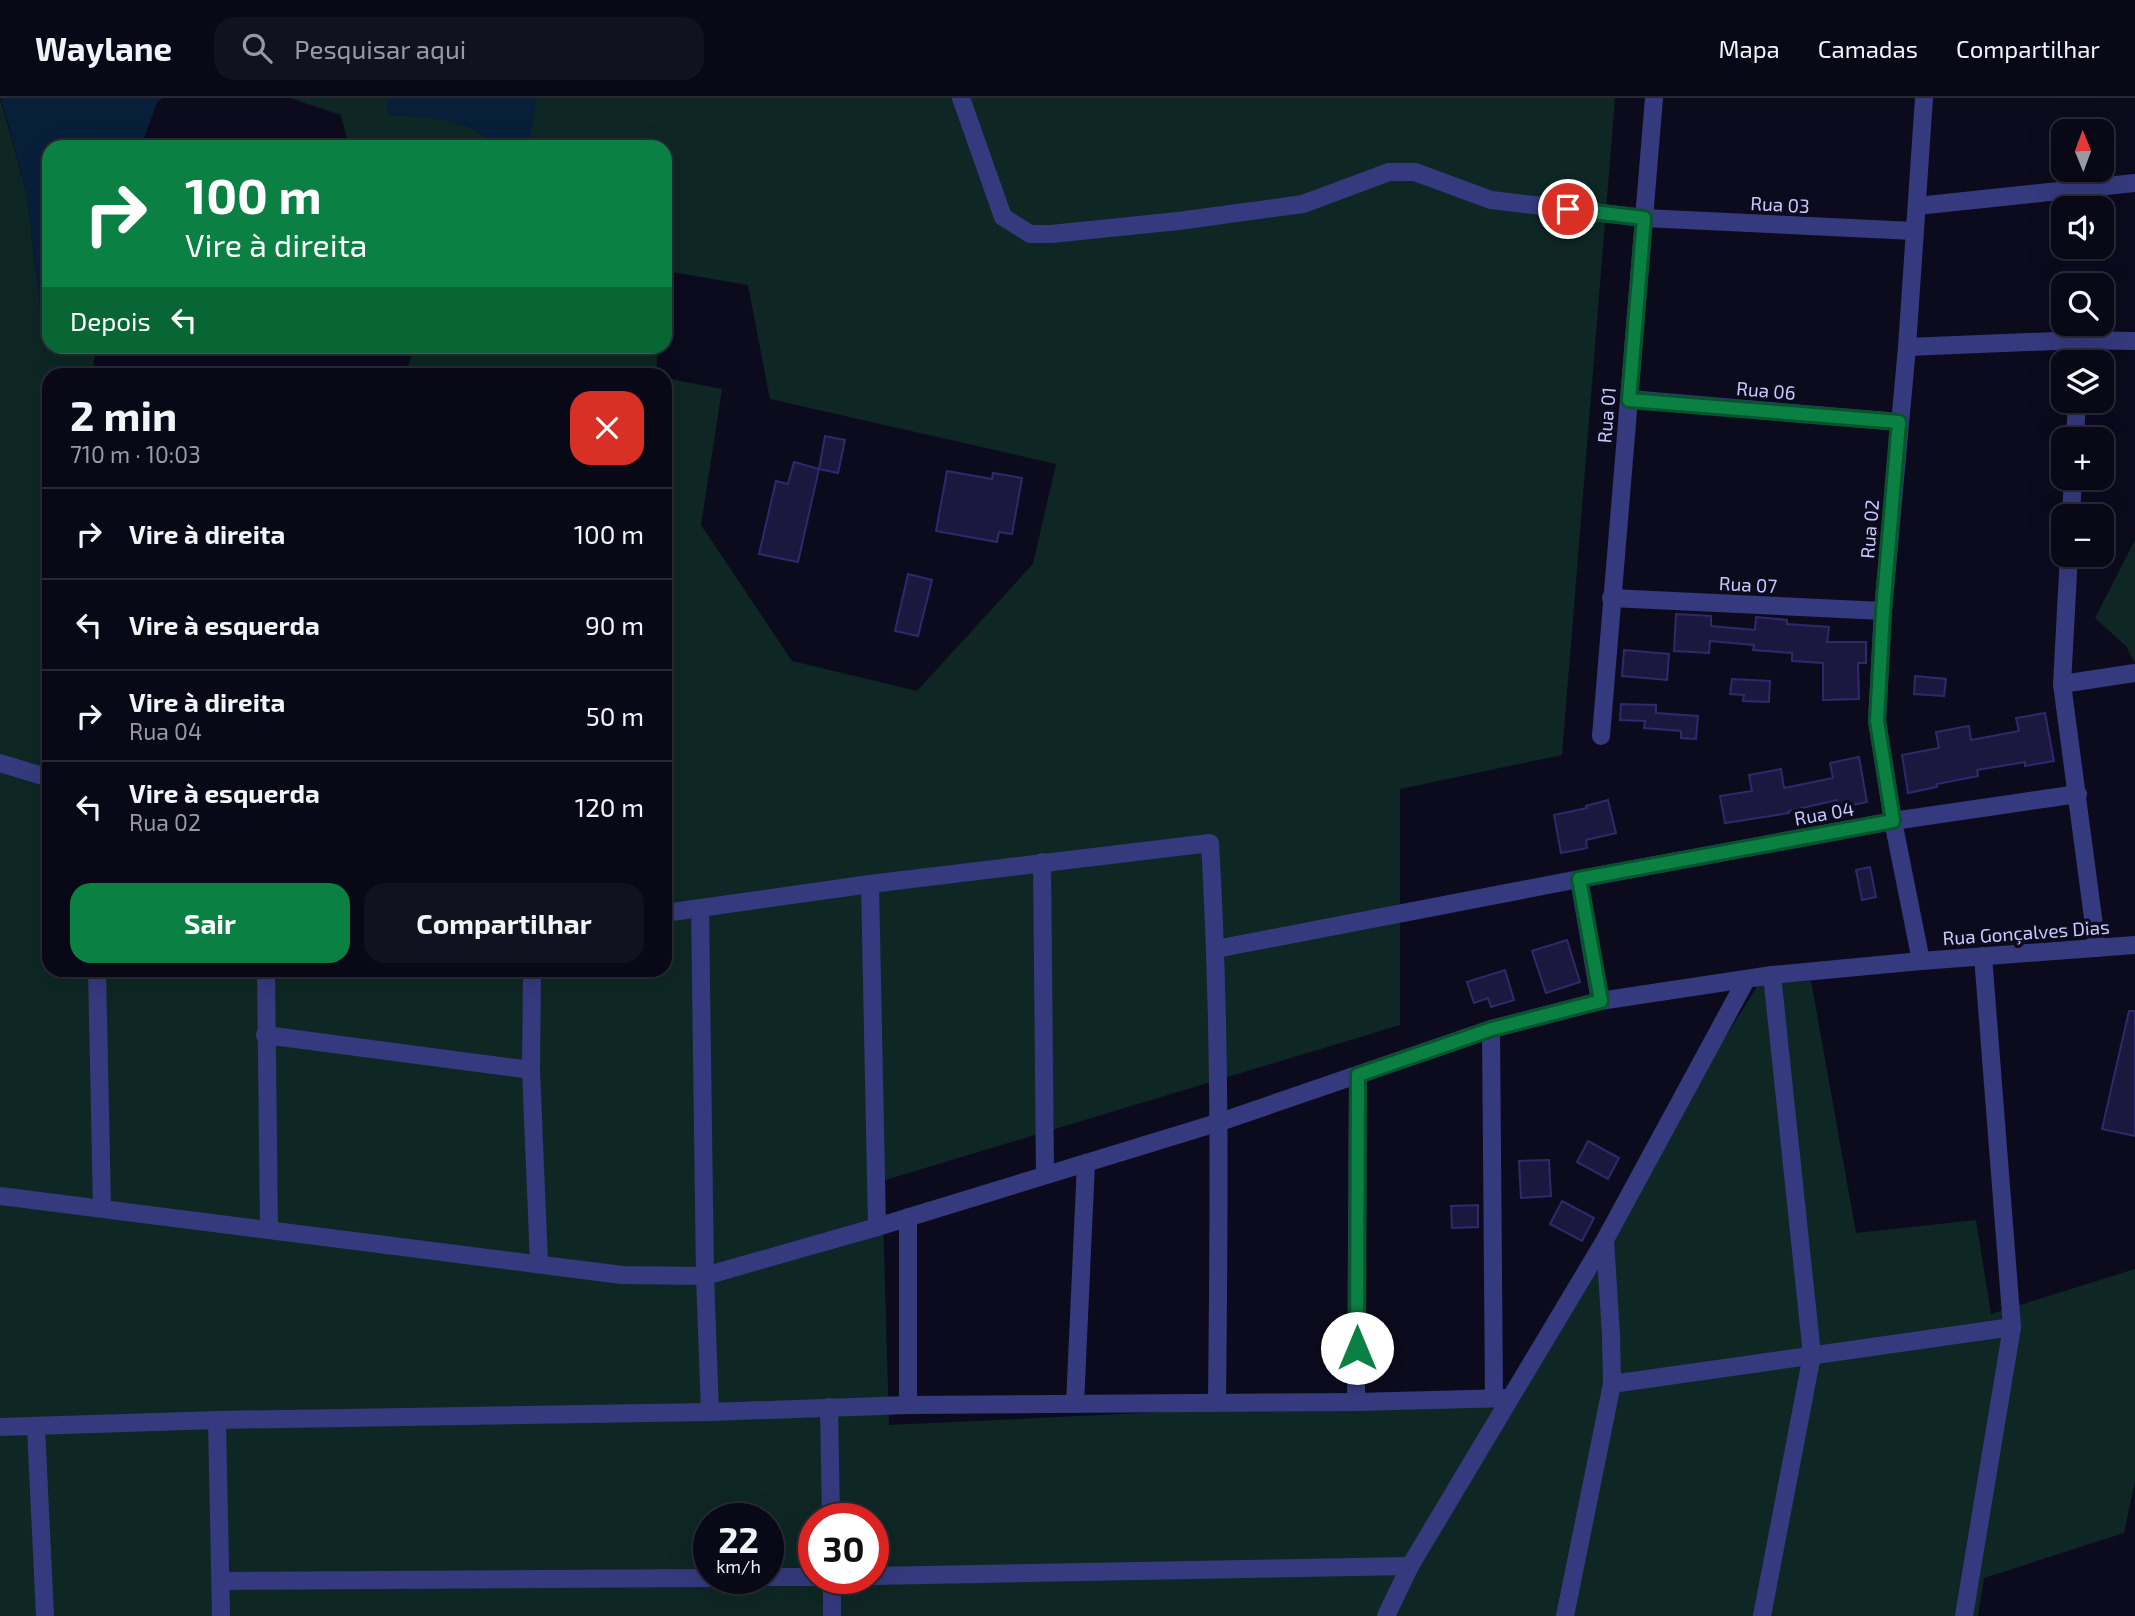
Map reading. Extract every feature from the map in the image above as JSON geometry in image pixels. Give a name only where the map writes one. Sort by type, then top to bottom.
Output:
[{"type":"street","name":"Rua 03","points":[[961,98],[1003,217],[1030,234],[1178,222],[1303,204],[1389,172],[1415,172],[1492,200],[1644,218],[1914,231]]},
{"type":"street","name":"Rua 01","points":[[1601,736],[1654,98]]},
{"type":"street","name":"Rua 02","points":[[1921,961],[1893,821],[1877,721],[1883,611],[1908,347],[1924,98]]},
{"type":"street","points":[[1917,206],[2135,183]]},
{"type":"street","points":[[1908,347],[2080,340],[2135,341]]},
{"type":"street","points":[[2080,340],[2080,350]]},
{"type":"street","name":"Rua 06","points":[[1629,400],[1899,422]]},
{"type":"street","points":[[2068,567],[2062,684],[2097,948]]},
{"type":"street","name":"Rua 07","points":[[1611,598],[1883,611]]},
{"type":"street","points":[[2062,684],[2135,673]]},
{"type":"street","points":[[0,763],[42,776]]},
{"type":"street","name":"Rua 04","points":[[1216,949],[1893,821],[2078,794]]},
{"type":"street","points":[[672,912],[870,884],[1210,843],[1216,949],[1220,1122],[1217,1402]]},
{"type":"street","points":[[1042,862],[1045,1174]]},
{"type":"street","points":[[1579,879],[1601,1001]]},
{"type":"street","points":[[870,884],[877,1227]]},
{"type":"street","points":[[701,908],[705,1276],[710,1412]]},
{"type":"street","name":"Rua Gonçalves Dias","points":[[0,1196],[622,1275],[705,1276],[877,1227],[1220,1122],[1492,1029],[1601,1001],[1772,975],[2135,945]]},
{"type":"street","points":[[1964,1616],[2012,1327],[1983,956]]},
{"type":"street","points":[[1762,1616],[1812,1355],[1772,975]]},
{"type":"street","points":[[97,977],[102,1208]]},
{"type":"street","points":[[266,977],[269,1230]]},
{"type":"street","points":[[532,977],[531,1070],[539,1263]]},
{"type":"street","points":[[1394,1612],[1410,1566],[1501,1397],[1605,1240],[1746,980]]},
{"type":"street","points":[[1492,1029],[1501,1397]]},
{"type":"street","points":[[265,1035],[531,1070]]},
{"type":"street","points":[[1356,1402],[1358,1075]]},
{"type":"street","points":[[1075,1404],[1086,1163]]},
{"type":"street","points":[[908,1217],[908,1405]]},
{"type":"street","points":[[1565,1616],[1612,1384],[1605,1240]]},
{"type":"street","points":[[1612,1384],[2012,1327]]},
{"type":"street","points":[[0,1427],[217,1420],[710,1412],[908,1405],[1356,1402],[1501,1397]]},
{"type":"street","points":[[829,1407],[831,1503]]},
{"type":"street","points":[[217,1420],[221,1616]]},
{"type":"street","points":[[36,1427],[45,1616]]},
{"type":"street","points":[[889,1576],[1410,1566]]},
{"type":"street","points":[[220,1581],[693,1578]]},
{"type":"street","points":[[832,1594],[832,1616]]},
{"type":"green space","points":[[0,98],[27,194],[42,326],[42,354],[95,354],[92,368],[42,368],[42,977],[672,977],[672,379],[722,389],[701,525],[792,661],[917,691],[1033,564],[1056,464],[770,399],[748,285],[672,272],[672,140],[497,140],[536,102],[529,98],[1615,98],[1562,755],[1400,789],[1400,1025],[882,1181],[889,1425],[1501,1396],[1509,1399],[1537,1337],[1758,985],[1811,981],[1856,1233],[1976,1220],[1991,1314],[2135,1269],[2135,1481],[2124,1533],[1984,1578],[1978,1616],[0,1616]]},
{"type":"green space","points":[[290,98],[389,98],[387,115],[430,117],[471,127],[490,140],[347,140],[341,115]]},
{"type":"green space","points":[[412,354],[657,354],[656,368],[408,368]]},
{"type":"green space","points":[[2135,540],[2135,663],[2126,646],[2095,618]]},
{"type":"water","points":[[1,98],[163,98],[157,102],[143,140],[42,140],[42,327],[27,194]]},
{"type":"water","points":[[389,98],[529,98],[536,102],[530,140],[490,140],[471,127],[430,117],[387,115]]},
{"type":"building","points":[[825,436],[845,440],[838,473],[819,469]]},
{"type":"building","points":[[794,462],[819,469],[798,562],[759,554],[776,481],[788,484]]},
{"type":"building","points":[[947,471],[992,479],[993,473],[1022,478],[1012,534],[999,532],[997,542],[936,531]]},
{"type":"building","points":[[908,574],[932,580],[918,636],[895,631]]},
{"type":"building","points":[[1676,614],[1711,616],[1711,626],[1755,630],[1756,617],[1787,620],[1787,624],[1829,627],[1827,642],[1866,642],[1866,663],[1858,663],[1859,699],[1823,700],[1823,663],[1792,661],[1792,653],[1753,650],[1754,645],[1710,641],[1709,653],[1674,651]]},
{"type":"building","points":[[1624,650],[1669,654],[1667,680],[1622,676]]},
{"type":"building","points":[[1915,676],[1946,679],[1944,696],[1914,694]]},
{"type":"building","points":[[1732,679],[1770,681],[1769,702],[1743,701],[1744,695],[1730,694]]},
{"type":"building","points":[[1621,704],[1656,705],[1656,713],[1698,716],[1696,739],[1681,738],[1681,731],[1644,728],[1645,721],[1620,720]]},
{"type":"building","points":[[2045,713],[2054,761],[2025,766],[2025,762],[1977,770],[1978,776],[1908,793],[1902,755],[1939,748],[1936,732],[1969,726],[1971,740],[2019,731],[2016,718]]},
{"type":"building","points":[[1859,757],[1867,802],[1838,808],[1837,800],[1789,813],[1725,823],[1720,796],[1752,791],[1749,775],[1781,769],[1784,788],[1833,778],[1830,763]]},
{"type":"building","points":[[1608,800],[1616,833],[1586,840],[1587,848],[1561,853],[1554,815]]},
{"type":"building","points":[[1870,867],[1876,897],[1862,900],[1856,870]]},
{"type":"building","points":[[1567,940],[1580,982],[1546,993],[1532,951]]},
{"type":"building","points":[[1505,970],[1514,1000],[1491,1007],[1488,998],[1474,1003],[1467,982]]},
{"type":"building","points":[[2129,1011],[2135,1011],[2135,1136],[2102,1129]]},
{"type":"building","points":[[1588,1141],[1619,1158],[1608,1179],[1577,1162]]},
{"type":"building","points":[[1549,1160],[1551,1196],[1521,1198],[1519,1161]]},
{"type":"building","points":[[1562,1201],[1594,1218],[1582,1241],[1550,1224]]},
{"type":"building","points":[[1478,1205],[1478,1227],[1452,1228],[1451,1206]]},
{"type":"route","points":[[1357,1348],[1358,1075],[1492,1029],[1601,1001],[1579,879],[1893,821],[1877,721],[1899,422],[1629,400],[1644,218],[1568,209]]}]
